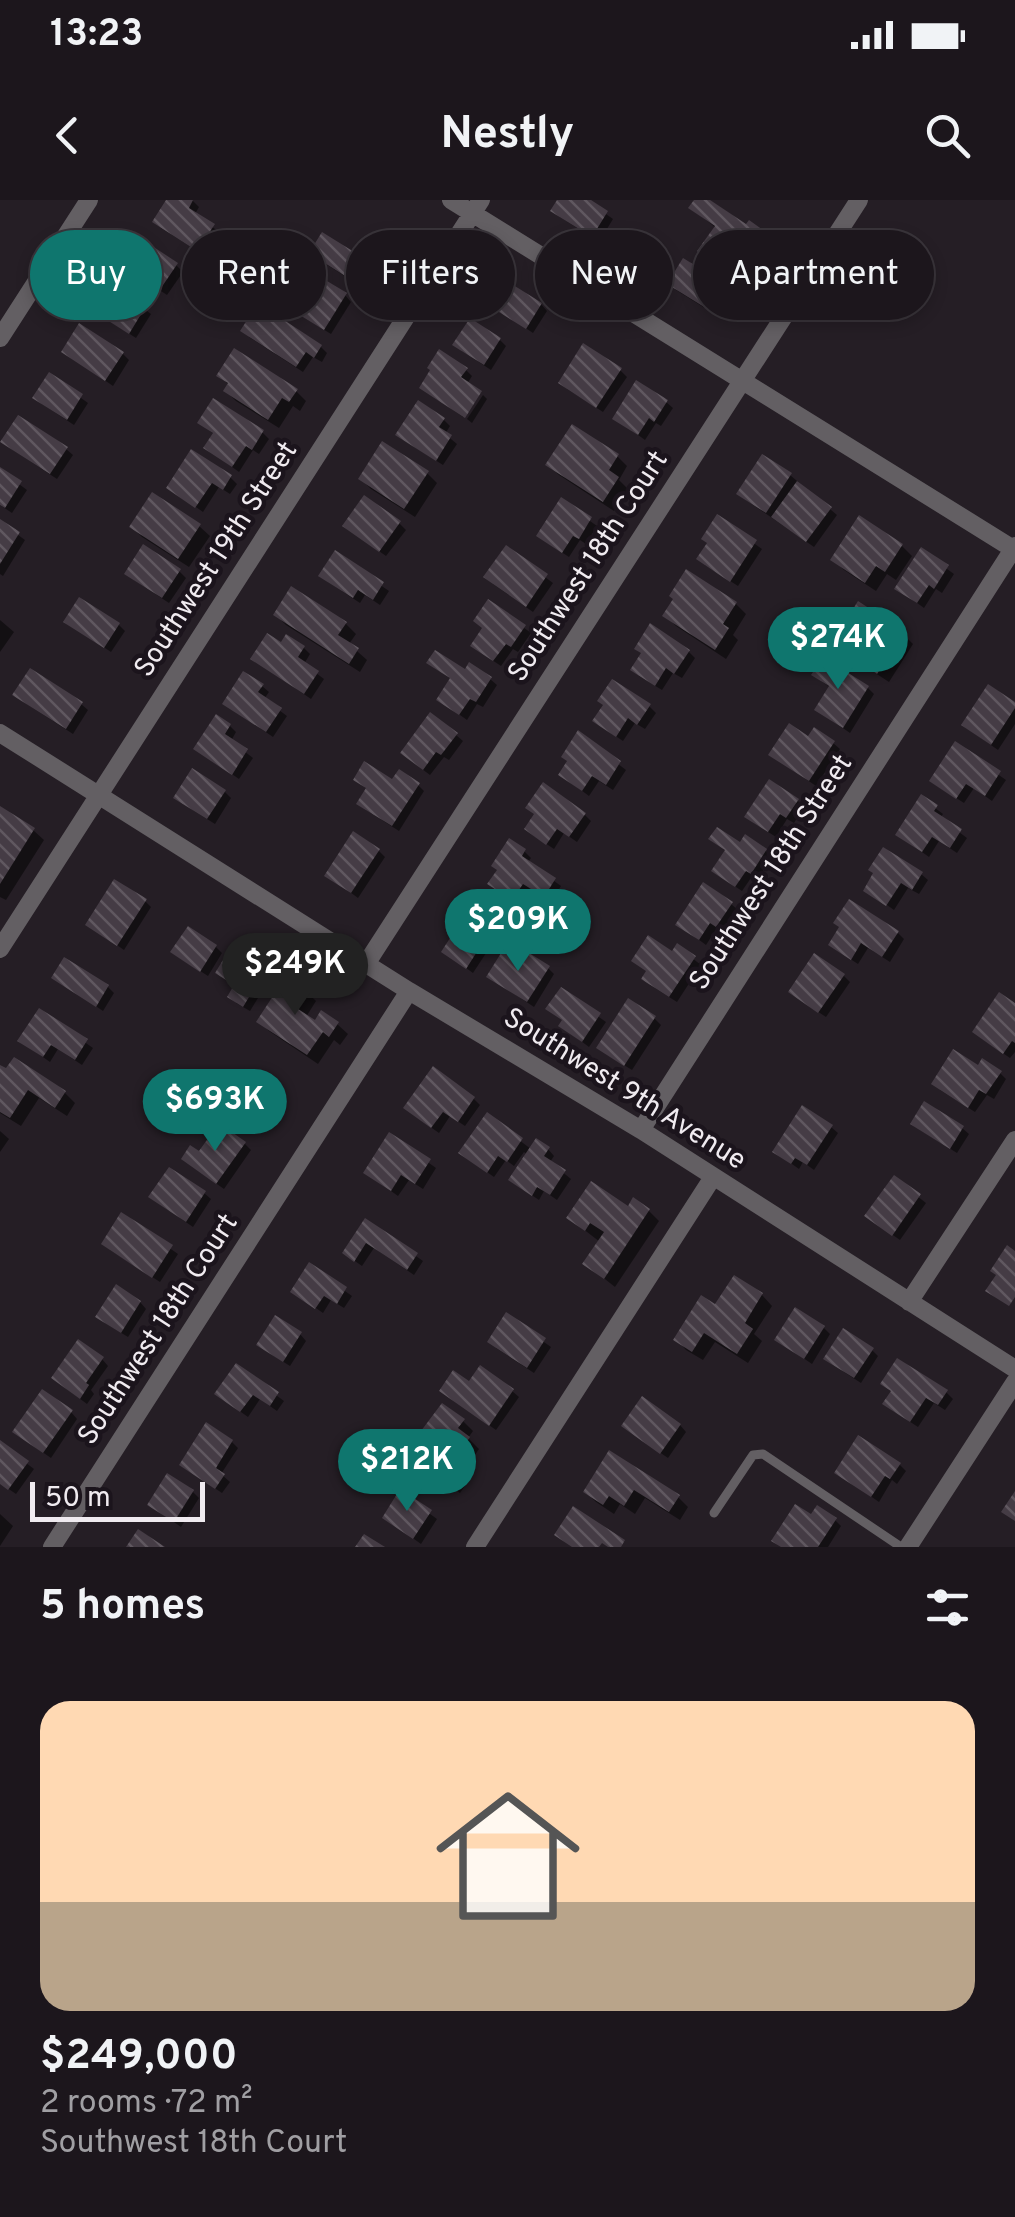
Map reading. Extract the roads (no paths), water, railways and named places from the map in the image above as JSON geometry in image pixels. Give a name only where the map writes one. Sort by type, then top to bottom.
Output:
[{"type":"street","points":[[0,338],[89,200]]},
{"type":"street","points":[[452,200],[477,207],[742,380],[1014,548]]},
{"type":"street","name":"Southwest 18th Court","points":[[366,964],[858,200]]},
{"type":"street","name":"Southwest 19th Street","points":[[0,949],[477,207]]},
{"type":"street","name":"Southwest 18th Street","points":[[641,1130],[1014,548]]},
{"type":"street","name":"Southwest 9th Avenue","points":[[0,733],[409,991],[641,1130],[1015,1369]]},
{"type":"street","name":"Southwest 18th Court","points":[[52,1547],[409,991]]},
{"type":"street","points":[[910,1302],[1015,1140]]},
{"type":"street","points":[[475,1547],[713,1177]]},
{"type":"street","points":[[905,1547],[1015,1382]]},
{"type":"lane","points":[[714,1513],[753,1455],[763,1454],[905,1547]]}]
